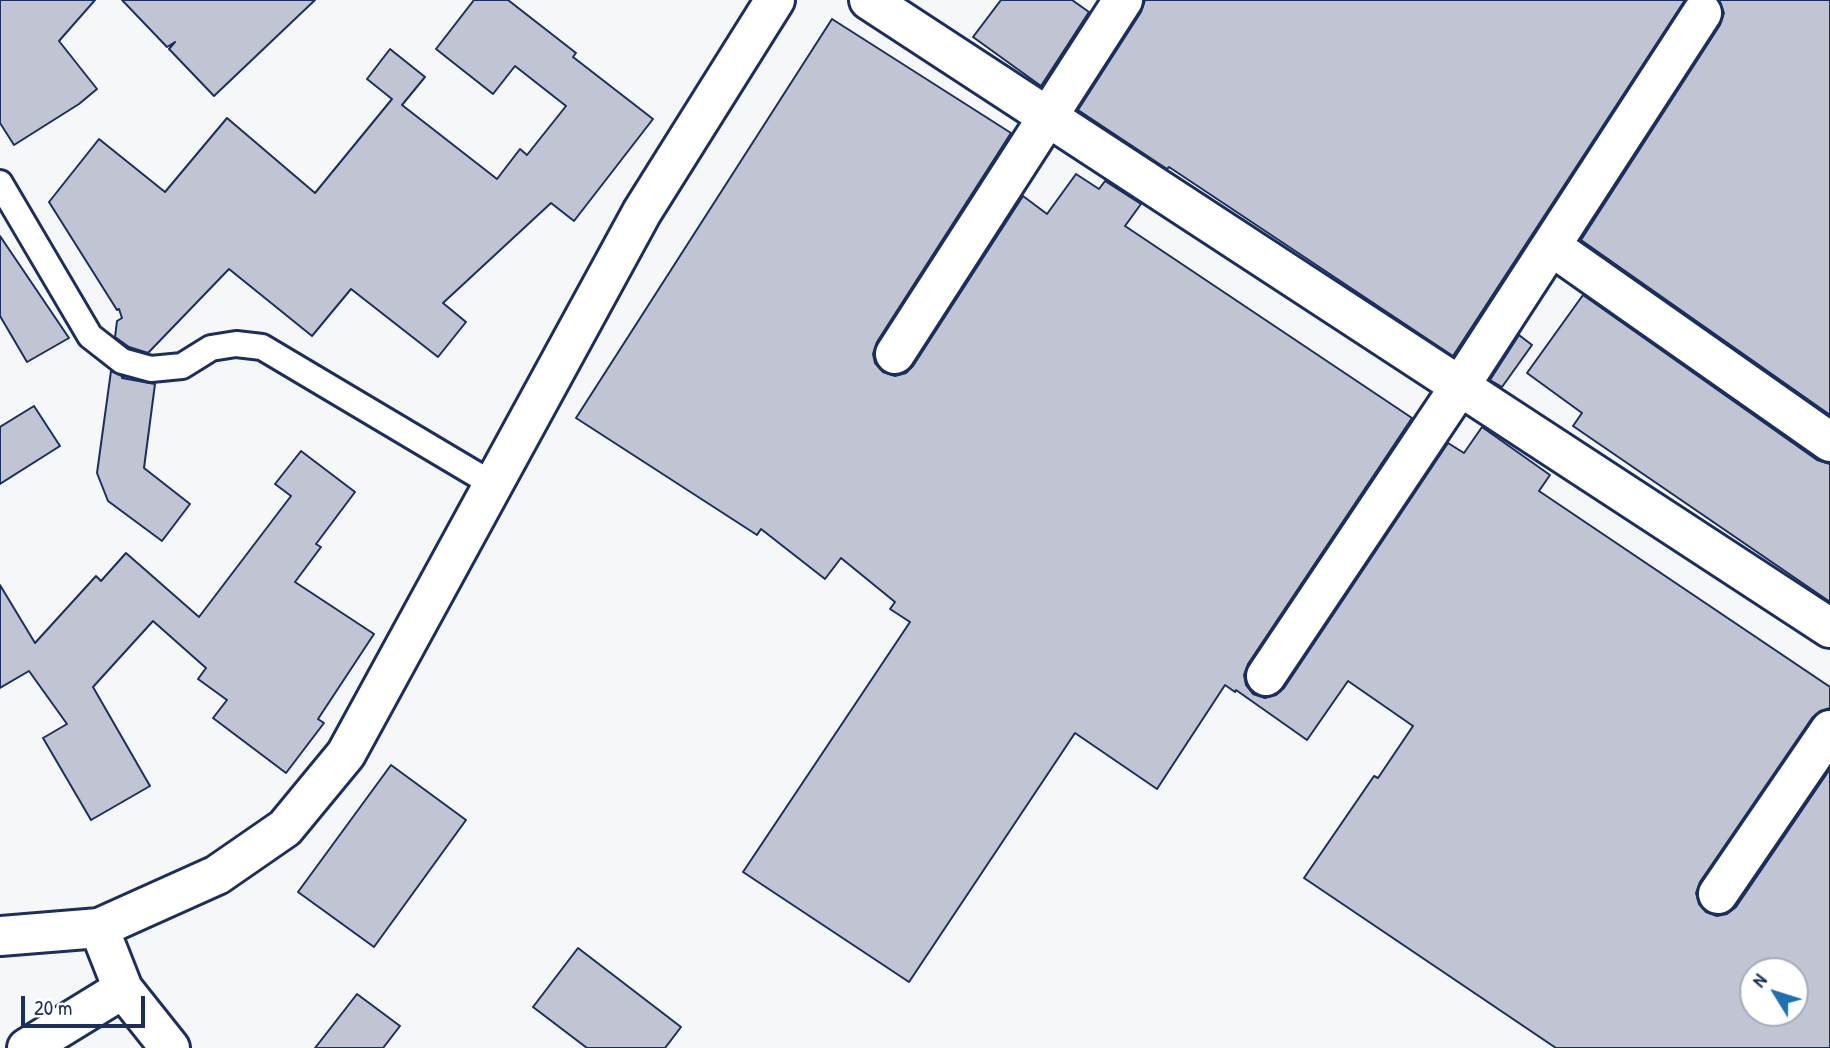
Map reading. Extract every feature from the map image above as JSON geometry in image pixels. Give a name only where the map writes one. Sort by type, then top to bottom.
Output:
[{"type":"street","points":[[0,936],[99,928],[217,876],[285,828],[346,754],[642,212],[775,0]]},
{"type":"street","points":[[869,0],[1830,628]]},
{"type":"street","points":[[895,354],[1123,0]]},
{"type":"street","points":[[1266,676],[1460,386],[1702,13]]},
{"type":"street","points":[[1551,246],[1830,442]]},
{"type":"street","points":[[1718,894],[1830,730]]},
{"type":"street","points":[[99,928],[123,989],[170,1048]]},
{"type":"street","points":[[27,1048],[123,989]]},
{"type":"lane","points":[[0,183],[90,336],[122,360],[151,369],[182,366],[211,348],[236,344],[262,346],[494,485]]},
{"type":"building","points":[[0,0],[95,0],[59,41],[97,89],[79,104],[14,145],[0,123]]},
{"type":"building","points":[[122,0],[315,0],[214,96],[169,49],[175,42],[167,47]]},
{"type":"building","points":[[474,0],[508,0],[576,53],[573,57],[653,119],[574,221],[551,203],[443,303],[466,322],[438,357],[351,289],[312,336],[229,269],[148,353],[129,347],[115,337],[117,321],[122,318],[119,309],[117,310],[49,202],[99,139],[165,192],[227,118],[315,193],[392,99],[367,79],[390,49],[425,77],[402,105],[497,179],[520,149],[527,155],[566,106],[515,66],[493,94],[436,49]]},
{"type":"building","points":[[1001,0],[1072,0],[1089,12],[1041,86],[973,37]]},
{"type":"building","points":[[1145,0],[1685,0],[1453,356],[1169,167],[1167,169],[1078,110],[1141,12]]},
{"type":"building","points":[[1719,0],[1830,0],[1830,415],[1581,240],[1720,25],[1724,13]]},
{"type":"building","points":[[832,19],[1011,133],[877,342],[873,354],[875,363],[883,372],[895,376],[906,373],[913,366],[1023,196],[1047,214],[1076,174],[1099,189],[1105,181],[1141,204],[1125,226],[1412,418],[1248,664],[1244,675],[1246,685],[1253,694],[1265,698],[1276,695],[1284,688],[1448,443],[1464,453],[1482,427],[1550,475],[1539,491],[1830,687],[1830,708],[1820,711],[1812,718],[1700,882],[1696,893],[1699,904],[1706,912],[1717,916],[1727,914],[1736,907],[1830,769],[1830,1048],[1556,1048],[1304,878],[1374,776],[1378,778],[1413,726],[1348,681],[1307,740],[1225,685],[1157,789],[1075,733],[909,982],[743,872],[910,622],[890,609],[895,602],[841,558],[825,579],[761,529],[757,535],[576,418]]},
{"type":"building","points":[[0,236],[69,338],[27,362],[0,316]]},
{"type":"building","points":[[1583,295],[1817,460],[1830,464],[1830,602],[1573,426],[1582,413],[1527,373]]},
{"type":"building","points":[[1519,335],[1532,345],[1502,387],[1490,380]]},
{"type":"building","points":[[111,371],[124,377],[122,378],[155,384],[144,468],[190,504],[162,541],[108,501],[97,473]]},
{"type":"building","points":[[34,406],[60,446],[0,484],[0,427]]},
{"type":"building","points":[[301,451],[355,492],[316,544],[321,547],[295,582],[374,634],[318,719],[324,723],[286,773],[213,718],[227,700],[198,679],[206,668],[153,621],[93,687],[150,786],[91,820],[43,738],[67,724],[29,671],[0,688],[0,585],[35,643],[96,576],[101,581],[126,553],[199,617],[291,496],[275,484]]},
{"type":"building","points":[[391,765],[466,820],[374,947],[298,892]]},
{"type":"building","points":[[578,948],[681,1027],[665,1048],[587,1048],[533,1007]]},
{"type":"building","points":[[357,994],[400,1026],[383,1048],[315,1048]]}]
